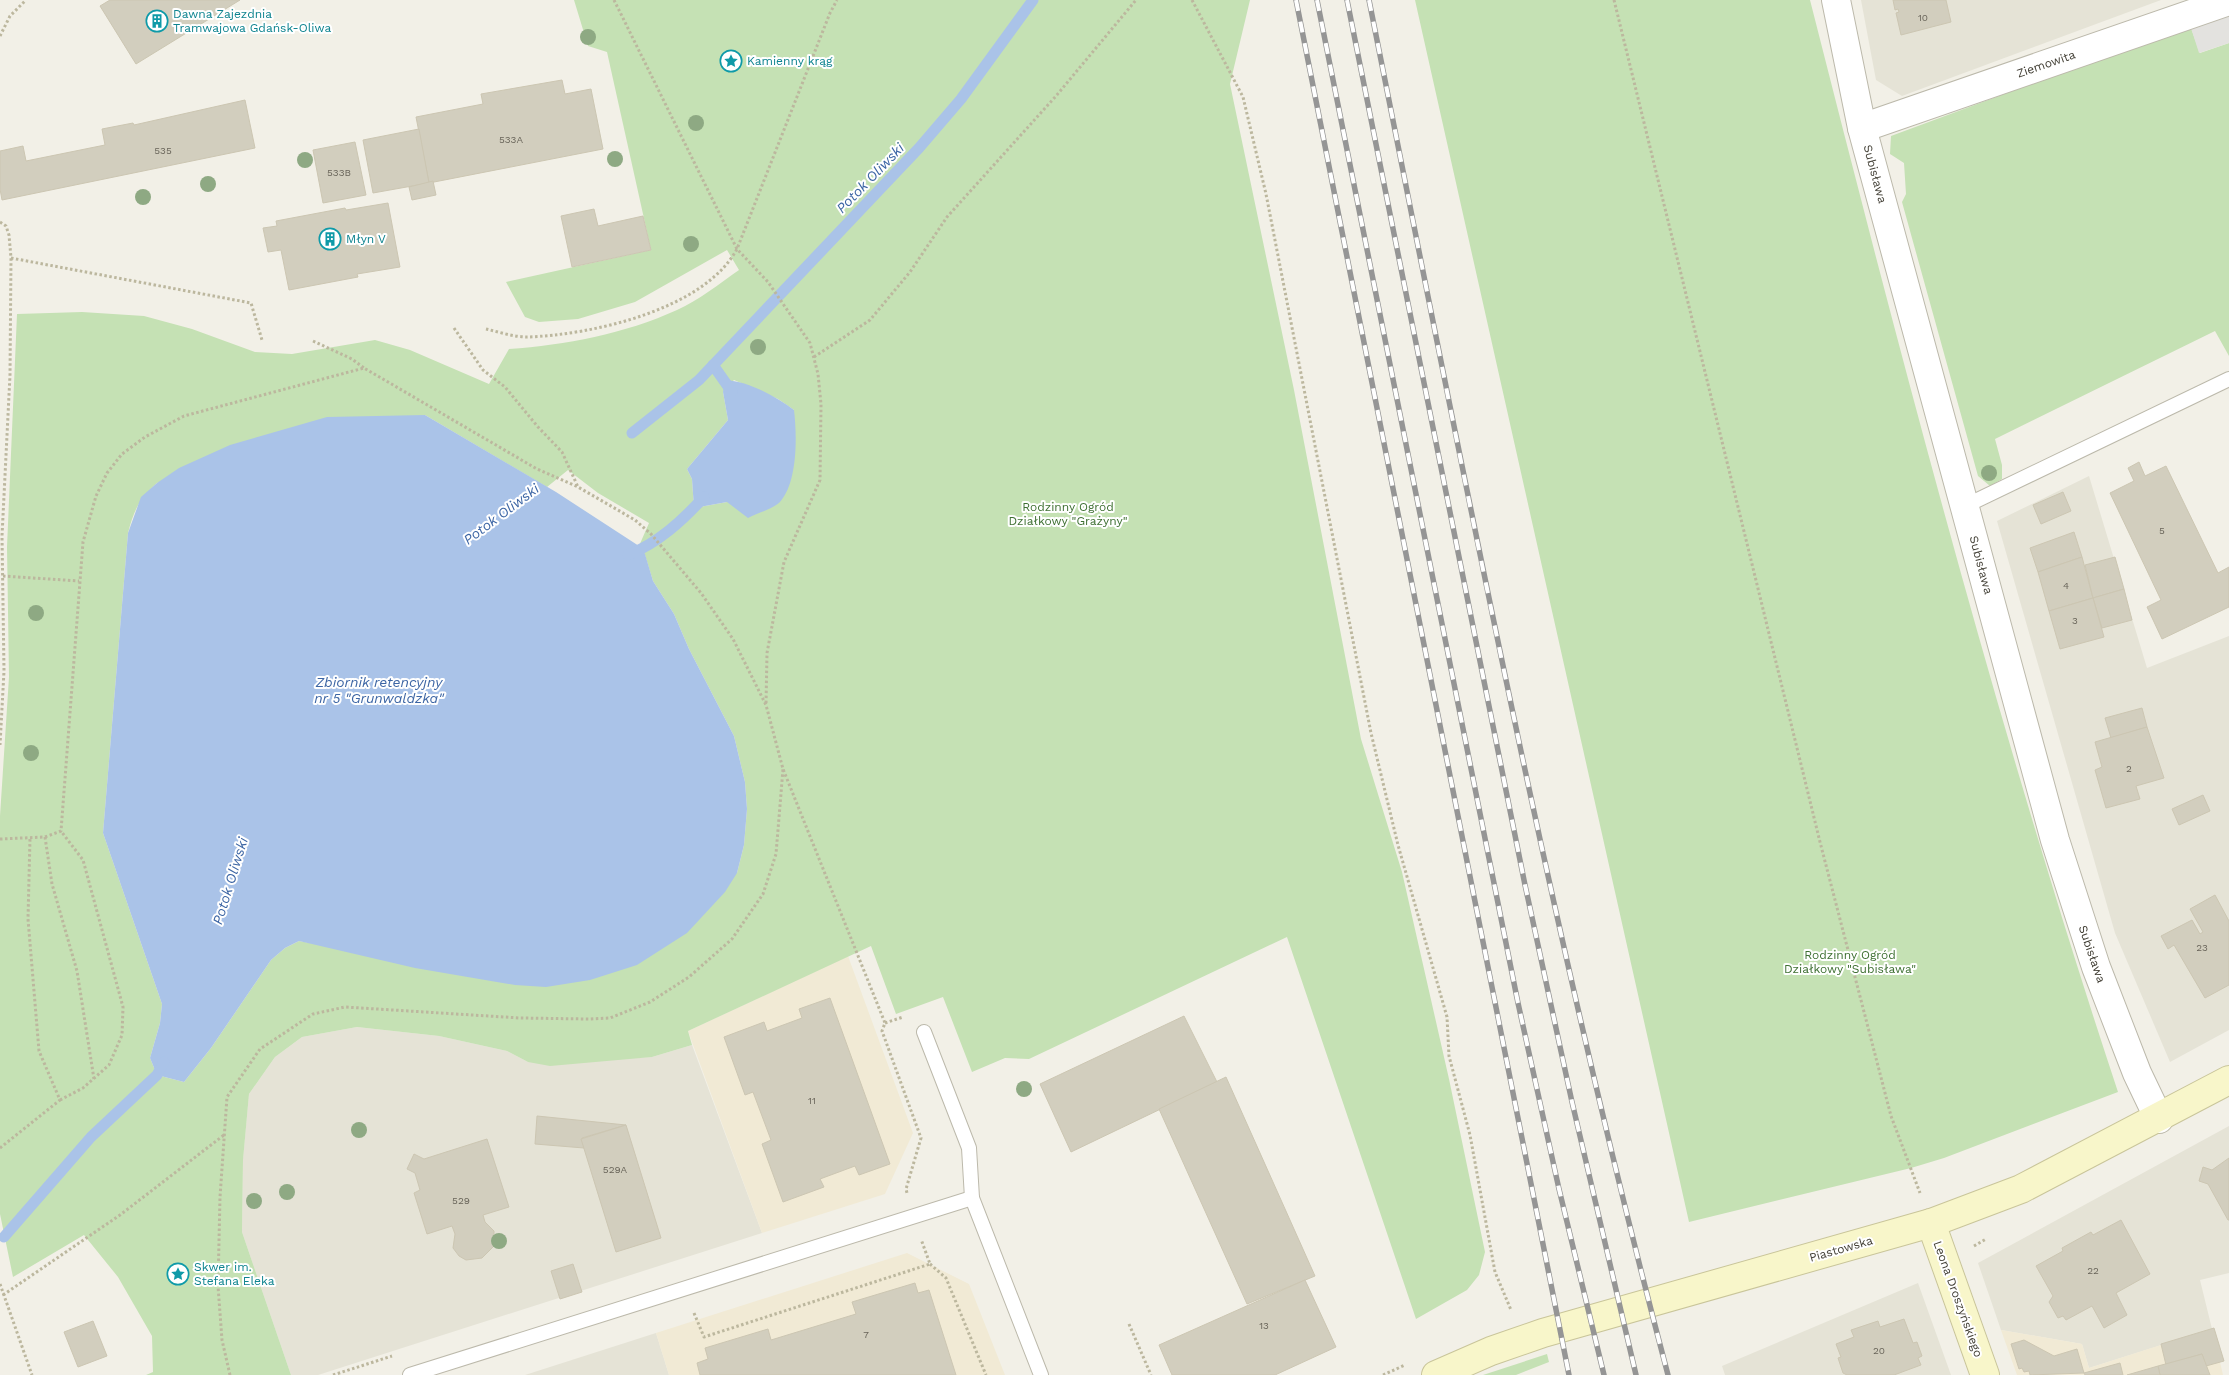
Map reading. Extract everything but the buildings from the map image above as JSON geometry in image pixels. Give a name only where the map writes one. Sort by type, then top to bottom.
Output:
[{"type":"street","name":"Subisława","points":[[1836,0],[1862,128],[2055,840],[2096,967],[2137,1074],[2159,1119]]},
{"type":"street","name":"Ziemowita","points":[[1862,128],[2229,0]]},
{"type":"street","name":"Piastowska","points":[[1436,1375],[1490,1351],[1543,1333],[1932,1224],[2022,1189],[2159,1119],[2229,1080]]},
{"type":"street","name":"Leona Droszyńskiego","points":[[1932,1224],[1986,1375]]},
{"type":"lane","points":[[1966,506],[2229,379]]},
{"type":"lane","points":[[924,1032],[970,1148],[972,1198],[1041,1375]]},
{"type":"lane","points":[[410,1375],[972,1198]]},
{"type":"path","points":[[0,36],[10,16],[26,0]]},
{"type":"path","points":[[614,0],[737,249],[768,282],[786,305],[810,343],[818,374],[821,404],[820,480],[784,562],[767,654],[766,705]]},
{"type":"path","points":[[486,329],[525,337],[569,333],[618,322],[675,303],[728,265],[737,249],[818,42],[837,0]]},
{"type":"path","points":[[814,357],[870,320],[910,272],[947,216],[1056,96],[1136,0]]},
{"type":"path","points":[[1192,0],[1243,96],[1266,194],[1372,733],[1398,845],[1447,1017],[1449,1056],[1470,1134],[1495,1272],[1513,1315]]},
{"type":"path","points":[[1614,0],[1820,842],[1891,1116],[1911,1168]]},
{"type":"path","points":[[0,222],[6,226],[9,235],[11,258],[10,374],[2,536],[4,671],[0,744]]},
{"type":"path","points":[[11,258],[250,303],[262,340]]},
{"type":"path","points":[[454,328],[483,370],[505,387],[538,427],[562,452],[578,487]]},
{"type":"path","points":[[313,341],[352,359],[364,368],[537,469],[578,487],[635,520],[651,534],[701,593],[733,639],[766,705],[783,769],[885,1023]]},
{"type":"path","points":[[0,1148],[60,1100],[83,1088],[94,1079],[109,1065],[122,1035],[123,1008],[83,860],[60,831],[77,638],[79,581],[83,542],[96,496],[107,473],[122,454],[145,437],[184,416],[364,368]]},
{"type":"path","points":[[3,576],[79,581]]},
{"type":"path","points":[[230,1375],[222,1340],[218,1286],[227,1097],[260,1048],[313,1014],[345,1007],[520,1018],[589,1019],[610,1018],[650,1002],[689,977],[732,939],[763,894],[776,854],[783,769]]},
{"type":"path","points":[[0,839],[45,838],[60,831]]},
{"type":"path","points":[[30,838],[28,919],[39,1051],[60,1100]]},
{"type":"path","points":[[45,838],[52,884],[76,971],[94,1079]]},
{"type":"path","points":[[3,1295],[120,1215],[224,1134]]},
{"type":"path","points":[[1911,1196],[1930,1190]]},
{"type":"path","points":[[930,1264],[946,1278],[986,1375]]},
{"type":"path","points":[[0,1284],[32,1375]]},
{"type":"path","points":[[1129,1324],[1152,1375]]},
{"type":"path","points":[[1383,1375],[1409,1363]]},
{"type":"shaded area","points":[[1861,0],[2161,0],[1902,96],[1876,80]]},
{"type":"shaded area","points":[[2229,15],[2229,43],[2199,53],[2191,28]]},
{"type":"shaded area","points":[[2089,476],[2147,668],[2229,636],[2229,1030],[2170,1062],[2115,933],[1997,521]]},
{"type":"shaded area","points":[[848,956],[913,1133],[885,1194],[762,1233],[688,1031]]},
{"type":"shaded area","points":[[357,1027],[439,1036],[507,1051],[528,1062],[652,1057],[692,1045],[762,1233],[318,1375],[291,1375],[242,1232],[243,1159],[249,1094],[275,1057],[302,1037]]},
{"type":"shaded area","points":[[2229,1126],[2229,1273],[2200,1280],[2212,1329],[2089,1368],[2082,1344],[2001,1330],[1978,1263]]},
{"type":"shaded area","points":[[907,1253],[969,1284],[1005,1375],[669,1375],[656,1333]]},
{"type":"shaded area","points":[[1918,1283],[1951,1375],[1725,1375],[1722,1366]]},
{"type":"shaded area","points":[[2214,1328],[2224,1361],[2220,1362],[2223,1375],[2017,1375],[2001,1330],[2082,1344],[2089,1368]]},
{"type":"shaded area","points":[[656,1333],[669,1375],[525,1375]]},
{"type":"green space","name":"Rodzinny Ogród Działkowy \"Grażyny\"","points":[[574,0],[1250,0],[1230,84],[1294,390],[1361,739],[1402,872],[1449,1079],[1485,1252],[1479,1275],[1467,1290],[1416,1319],[1287,937],[1029,1059],[1005,1058],[972,1072],[943,997],[896,1014],[871,946],[688,1031],[692,1045],[652,1057],[550,1066],[528,1062],[507,1051],[439,1036],[357,1027],[302,1037],[275,1057],[249,1094],[243,1160],[242,1232],[291,1375],[146,1375],[153,1372],[152,1336],[118,1277],[84,1235],[13,1277],[0,1214],[0,816],[9,677],[7,547],[17,314],[82,312],[144,316],[192,329],[255,352],[292,354],[375,340],[410,350],[489,384],[509,349],[552,345],[616,332],[677,310],[701,297],[739,270],[727,250],[635,302],[578,319],[539,322],[525,317],[506,282],[651,250],[607,52],[588,46]],"holes":[[[734,380],[778,399],[794,410],[727,502],[694,508],[692,479],[687,469],[728,420],[723,392]],[[425,415],[547,487],[568,470],[598,493],[649,523],[639,546],[645,555],[653,581],[674,614],[689,649],[734,736],[745,782],[747,809],[744,845],[737,873],[327,946],[299,941],[285,948],[271,960],[211,1048],[184,1082],[157,1075],[150,1058],[160,1023],[162,1004],[103,833],[128,533],[135,511],[141,500],[157,483]]]},
{"type":"green space","name":"Rodzinny Ogród Działkowy \"Subisława\"","points":[[1415,0],[1810,0],[1954,549],[2033,822],[2118,1092],[1944,1158],[1911,1168],[1689,1222]]},
{"type":"green space","points":[[2191,28],[2200,53],[2229,43],[2229,356],[2215,331],[1995,439],[2002,465],[2002,479],[1990,486],[1978,476],[1902,202],[1906,194],[1904,163],[1890,154],[1891,136],[2077,67]]},
{"type":"green space","points":[[1547,1354],[1549,1362],[1516,1375],[1483,1375]]},
{"type":"water","points":[[725,380],[743,383],[761,390],[794,410],[796,432],[795,458],[786,493],[777,504],[748,518],[727,502],[694,508],[692,479],[687,469],[728,420],[723,392]]},
{"type":"water","name":"Zbiornik retencyjny nr 5 \"Grunwaldzka\"","points":[[425,415],[556,492],[639,546],[645,554],[653,581],[674,614],[689,649],[734,736],[745,782],[747,809],[744,845],[737,873],[725,892],[687,933],[637,965],[590,980],[546,987],[515,985],[415,968],[299,941],[285,948],[271,960],[211,1048],[184,1082],[157,1075],[150,1058],[160,1023],[162,1004],[103,833],[128,533],[141,497],[179,468],[230,445],[327,417]]},
{"type":"waterway","name":"Potok Oliwski","points":[[632,433],[699,380],[919,148],[961,99],[1033,0]]},
{"type":"waterway","name":"Potok Oliwski","points":[[713,365],[732,392]]},
{"type":"waterway","name":"Potok Oliwski","points":[[628,555],[659,538],[704,497]]},
{"type":"waterway","name":"Potok Oliwski","points":[[4,1237],[91,1137],[157,1075],[164,1062]]},
{"type":"railway","points":[[1296,0],[1569,1375]]},
{"type":"railway","points":[[1317,0],[1518,1003],[1559,1189],[1604,1375]]},
{"type":"railway","points":[[1347,0],[1525,885],[1572,1102],[1636,1375]]},
{"type":"railway","points":[[1369,0],[1472,518],[1545,862],[1624,1204],[1668,1375]]},
{"type":"place","name":"Dawna Zajezdnia Tramwajowa Gdańsk-Oliwa","points":[[157,21]]},
{"type":"place","name":"Kamienny krąg","points":[[731,61]]},
{"type":"place","name":"Młyn V","points":[[330,239]]},
{"type":"place","name":"Skwer im. Stefana Eleka","points":[[178,1274]]}]
